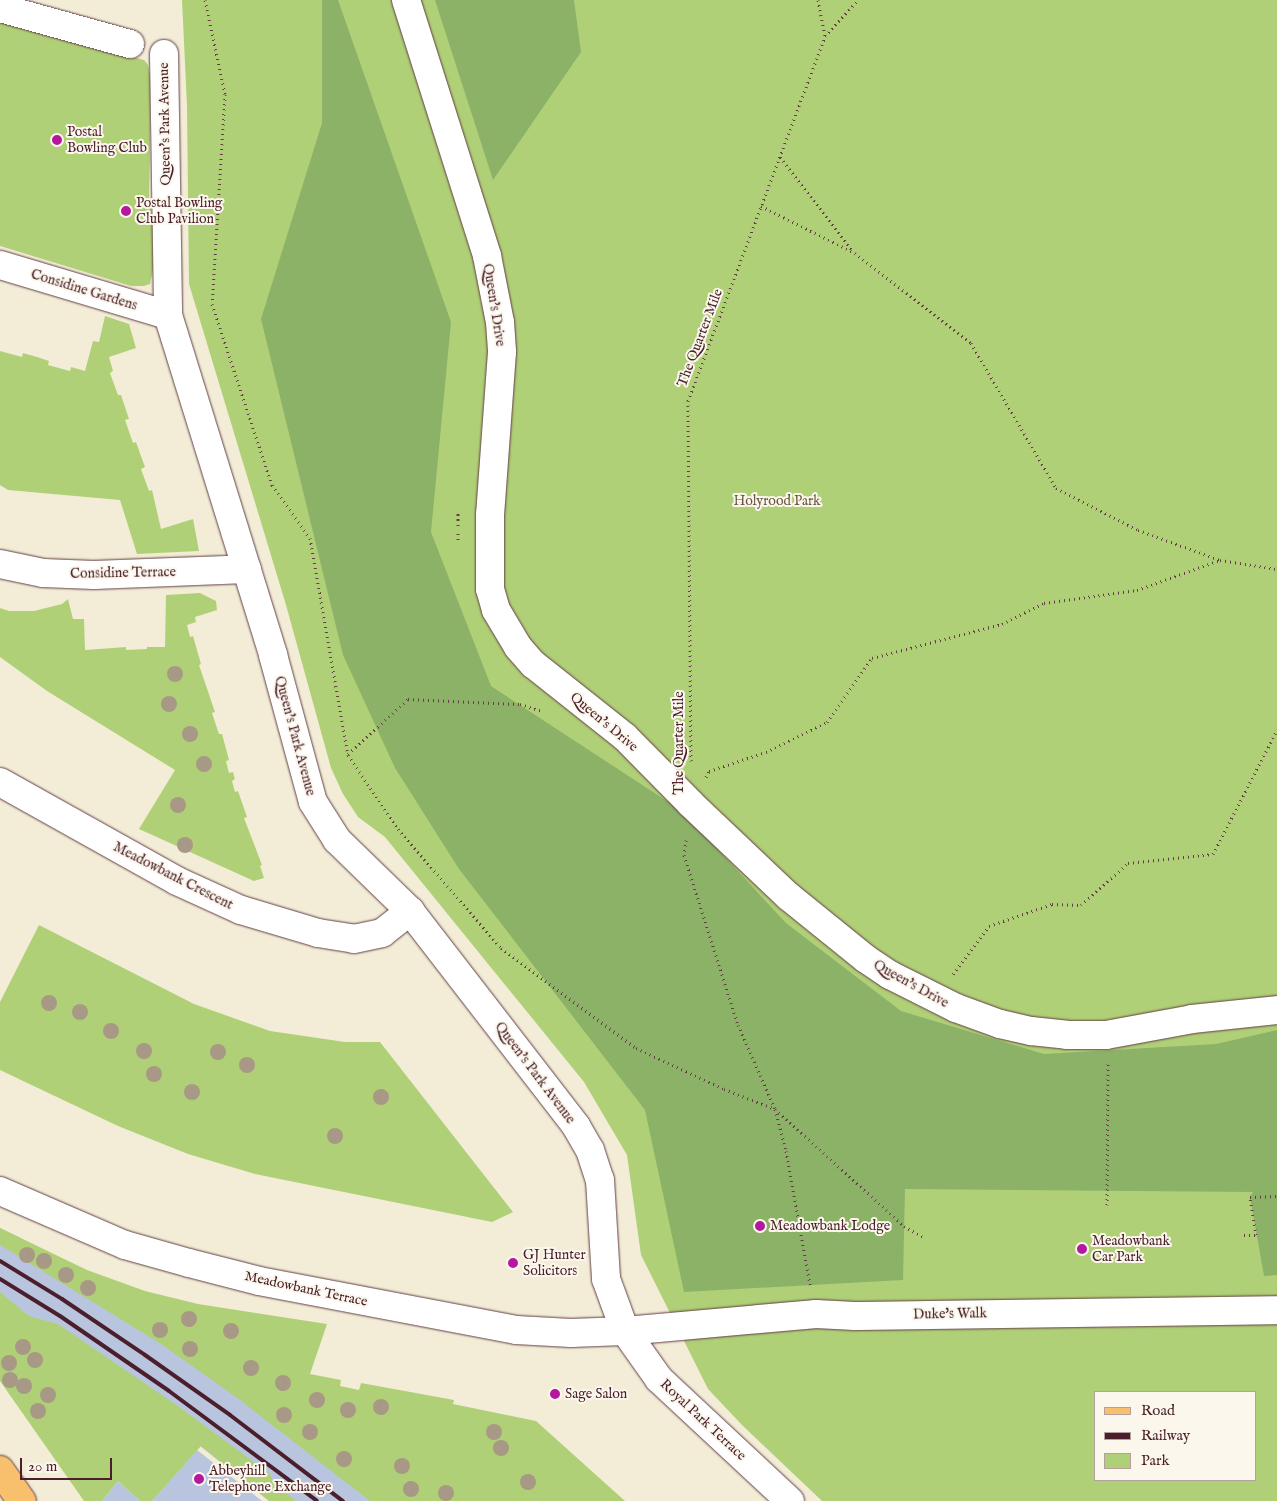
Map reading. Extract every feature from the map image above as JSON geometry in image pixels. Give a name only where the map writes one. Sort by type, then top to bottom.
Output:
[{"type":"main road","points":[[0,1470],[22,1501]]},
{"type":"street","name":"Queen's Drive","points":[[406,0],[487,256],[500,322],[502,352],[490,515],[490,589],[496,610],[518,647],[533,664],[625,737],[691,804],[788,896],[866,959],[890,975],[937,999],[1000,1024],[1031,1032],[1067,1036],[1106,1034],[1192,1019],[1277,1010]]},
{"type":"street","points":[[0,8],[130,44]]},
{"type":"street","name":"Queen's Park Avenue","points":[[164,54],[168,315],[273,654],[313,802],[337,840],[410,911],[576,1126],[590,1150],[600,1180],[606,1279],[625,1330]]},
{"type":"street","name":"Considine Gardens","points":[[0,265],[168,315]]},
{"type":"street","name":"Considine Terrace","points":[[0,564],[43,573],[94,575],[246,569]]},
{"type":"street","name":"Meadowbank Crescent","points":[[0,782],[177,881],[241,910],[318,933],[354,939],[382,933],[410,911]]},
{"type":"street","name":"Meadowbank Terrace","points":[[0,1191],[125,1245],[259,1281],[516,1330],[571,1333],[625,1330]]},
{"type":"street","name":"Duke's Walk","points":[[625,1330],[816,1314],[855,1316],[1277,1310]]},
{"type":"street","name":"Royal Park Terrace","points":[[625,1330],[659,1379],[790,1501]]},
{"type":"path","points":[[205,0],[225,94],[212,304],[272,485],[310,538],[348,755],[398,829],[501,948],[636,1048],[724,1089],[775,1109],[904,1226],[924,1237]]},
{"type":"path","points":[[818,0],[825,36]]},
{"type":"path","name":"The Quarter Mile","points":[[691,804],[688,401],[825,36],[858,0]]},
{"type":"path","points":[[780,157],[855,253]]},
{"type":"path","points":[[762,206],[855,253],[971,343],[1056,488],[1138,530],[1220,560],[1277,569]]},
{"type":"path","points":[[691,804],[709,771],[766,752],[827,722],[872,658],[1002,624],[1044,603],[1137,590],[1220,560]]},
{"type":"path","points":[[348,755],[408,699],[520,704],[547,712]]},
{"type":"path","points":[[937,999],[963,959],[988,926],[1052,904],[1081,905],[1128,863],[1213,854],[1277,730]]},
{"type":"path","points":[[687,832],[684,855],[698,901],[746,1047],[775,1109],[786,1150],[816,1314]]},
{"type":"path","points":[[1106,1034],[1108,1056],[1107,1205]]},
{"type":"path","points":[[1244,1235],[1256,1235],[1250,1198],[1277,1196]]},
{"type":"shaded area","points":[[0,1228],[19,1237],[414,1501],[269,1501],[200,1446],[0,1302]]},
{"type":"shaded area","name":"Abbeyhill Telephone Exchange","points":[[197,1450],[262,1501],[152,1501]]},
{"type":"shaded area","points":[[118,1481],[140,1501],[102,1501]]},
{"type":"green space","name":"Holyrood Park","points":[[182,0],[1277,0],[1277,1501],[822,1501],[742,1425],[708,1389],[641,1255],[627,1155],[584,1082],[385,837],[358,817],[343,794],[331,768],[286,605],[189,284],[187,106]]},
{"type":"green space","points":[[322,0],[338,0],[451,322],[431,532],[491,686],[682,811],[786,923],[901,1011],[1044,1054],[1216,1044],[1277,1030],[1277,1275],[1264,1276],[1250,1197],[1253,1192],[905,1189],[903,1280],[684,1292],[645,1110],[459,869],[395,768],[343,655],[261,319],[322,123]]},
{"type":"green space","points":[[435,0],[574,0],[581,52],[493,180]]},
{"type":"green space","points":[[0,21],[144,60],[148,65],[151,81],[149,201],[154,224],[153,270],[150,284],[131,286],[0,246]]},
{"type":"green space","points":[[105,316],[129,324],[136,348],[109,357],[113,371],[110,373],[118,395],[121,395],[129,419],[125,420],[133,443],[136,442],[145,467],[141,469],[149,491],[152,490],[161,529],[193,519],[199,551],[137,554],[120,500],[8,490],[0,485],[0,351],[22,357],[23,353],[49,361],[48,365],[70,371],[71,367],[85,371],[93,341],[99,342]]},
{"type":"green space","points":[[200,593],[216,601],[217,610],[195,617],[196,622],[187,625],[190,637],[193,636],[201,664],[199,665],[215,712],[212,713],[219,734],[222,734],[229,760],[226,761],[229,773],[233,772],[235,779],[232,781],[235,792],[238,791],[247,817],[244,818],[262,865],[260,866],[264,878],[254,881],[139,829],[175,770],[47,691],[0,657],[0,608],[9,611],[34,611],[62,604],[68,599],[73,619],[84,619],[85,650],[126,647],[126,650],[147,649],[147,647],[165,647],[166,595]]},
{"type":"green space","points":[[39,925],[194,1004],[270,1031],[345,1042],[380,1042],[513,1212],[492,1222],[255,1174],[188,1154],[118,1126],[0,1070],[0,1002]]},
{"type":"green space","points":[[0,1228],[87,1270],[145,1291],[198,1304],[327,1324],[310,1374],[341,1380],[340,1386],[359,1390],[361,1383],[454,1400],[453,1404],[536,1421],[625,1501],[370,1501],[240,1400],[161,1344],[0,1245]]},
{"type":"green space","points":[[0,1292],[29,1316],[58,1324],[178,1406],[271,1475],[273,1482],[296,1501],[269,1501],[201,1446],[152,1501],[140,1501],[118,1481],[102,1501],[84,1501],[0,1381]]},
{"type":"railway","points":[[0,1261],[62,1299],[145,1355],[230,1415],[343,1501]]},
{"type":"railway","points":[[0,1279],[60,1316],[169,1391],[317,1501]]},
{"type":"place","name":"Postal Bowling Club","points":[[57,140]]},
{"type":"place","name":"Postal Bowling Club Pavilion","points":[[126,211]]},
{"type":"place","name":"Meadowbank Lodge","points":[[760,1226]]},
{"type":"place","name":"Meadowbank Car Park","points":[[1082,1249]]},
{"type":"place","name":"GJ Hunter Solicitors","points":[[513,1263]]},
{"type":"place","name":"Sage Salon","points":[[555,1394]]},
{"type":"place","name":"Abbeyhill Telephone Exchange","points":[[199,1479]]}]
